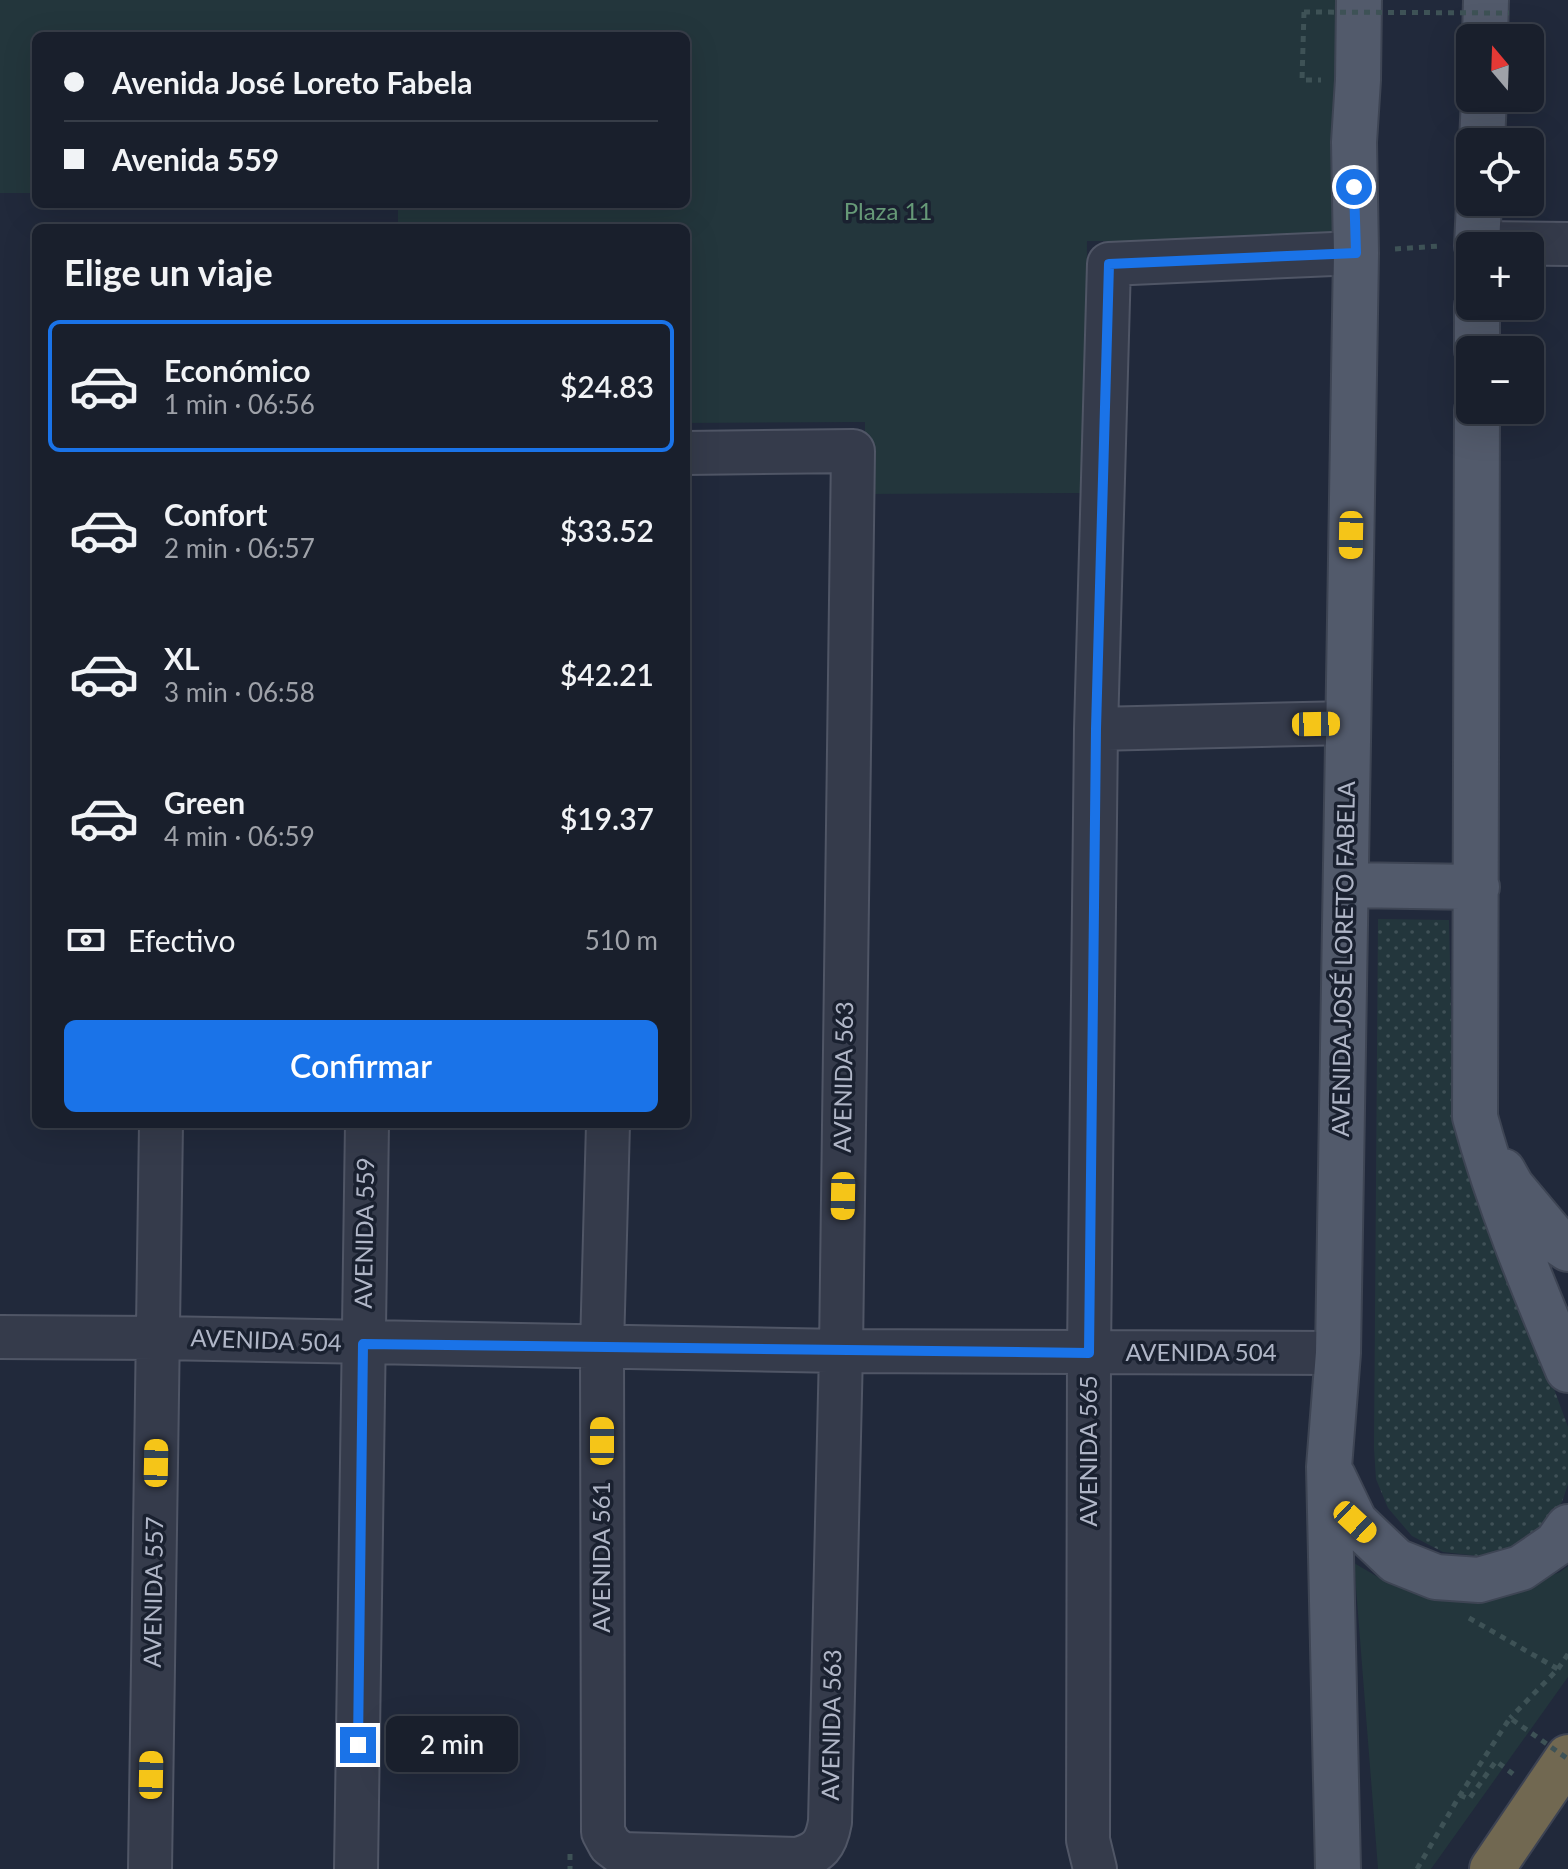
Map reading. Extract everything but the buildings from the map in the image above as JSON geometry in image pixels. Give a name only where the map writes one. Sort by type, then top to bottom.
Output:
[{"type":"highway","points":[[1492,1869],[1568,1758]]},
{"type":"main road","name":"AVENIDA JOSÉ LORETO FABELA","points":[[1338,1869],[1329,1467],[1338,1353],[1356,253],[1354,142],[1359,0]]},
{"type":"main road","points":[[1477,424],[1475,1117],[1510,1231],[1568,1370]]},
{"type":"main road","points":[[1346,885],[1477,887]]},
{"type":"main road","points":[[1475,1117],[1512,1187],[1559,1243],[1568,1249]]},
{"type":"main road","points":[[1329,1467],[1355,1522],[1396,1561],[1436,1577],[1479,1580],[1521,1568],[1556,1544],[1568,1527]]},
{"type":"street","points":[[1478,230],[1568,244]]},
{"type":"street","name":"AVENIDA 565","points":[[1095,1869],[1088,1840],[1089,1353],[1096,729],[1109,264],[1356,253]]},
{"type":"street","name":"AVENIDA 563","points":[[690,453],[853,451],[841,1351],[830,1822],[824,1845]]},
{"type":"street","points":[[1096,729],[1348,723]]},
{"type":"street","name":"AVENIDA 557","points":[[150,1869],[161,1128]]},
{"type":"street","name":"AVENIDA 559","points":[[356,1869],[367,1128]]},
{"type":"street","name":"AVENIDA 561","points":[[608,1128],[602,1347],[603,1832],[610,1845],[622,1854],[635,1856],[797,1859],[813,1854],[824,1845]]},
{"type":"street","name":"AVENIDA 504","points":[[3,1338],[158,1338],[841,1351],[1338,1353]]},
{"type":"path","points":[[1358,80],[1302,80],[1304,12],[1493,17]]},
{"type":"path","points":[[1356,253],[1478,230]]},
{"type":"path","points":[[1461,1614],[1558,1669]]},
{"type":"path","points":[[1417,1869],[1510,1718],[1558,1669],[1568,1654]]},
{"type":"path","points":[[1510,1718],[1568,1758]]},
{"type":"path","points":[[1460,1795],[1469,1799]]},
{"type":"green space","name":"Plaza 11","points":[[0,0],[1338,0],[1337,241],[1087,241],[1086,493],[865,494],[865,422],[690,423],[690,224],[398,224],[398,208],[690,208],[690,32],[32,32],[32,193],[0,193]]},
{"type":"green space","points":[[1378,919],[1449,920],[1453,1091],[1457,1125],[1568,1427],[1568,1484],[1562,1502],[1541,1530],[1512,1549],[1478,1556],[1443,1552],[1412,1536],[1388,1508],[1376,1479]]},
{"type":"green space","points":[[1354,1563],[1390,1584],[1429,1595],[1518,1588],[1568,1566],[1568,1677],[1431,1869],[1378,1869]]},
{"type":"route","points":[[358,1745],[363,1344],[1089,1353],[1096,729],[1109,264],[1356,253],[1354,187]]}]
